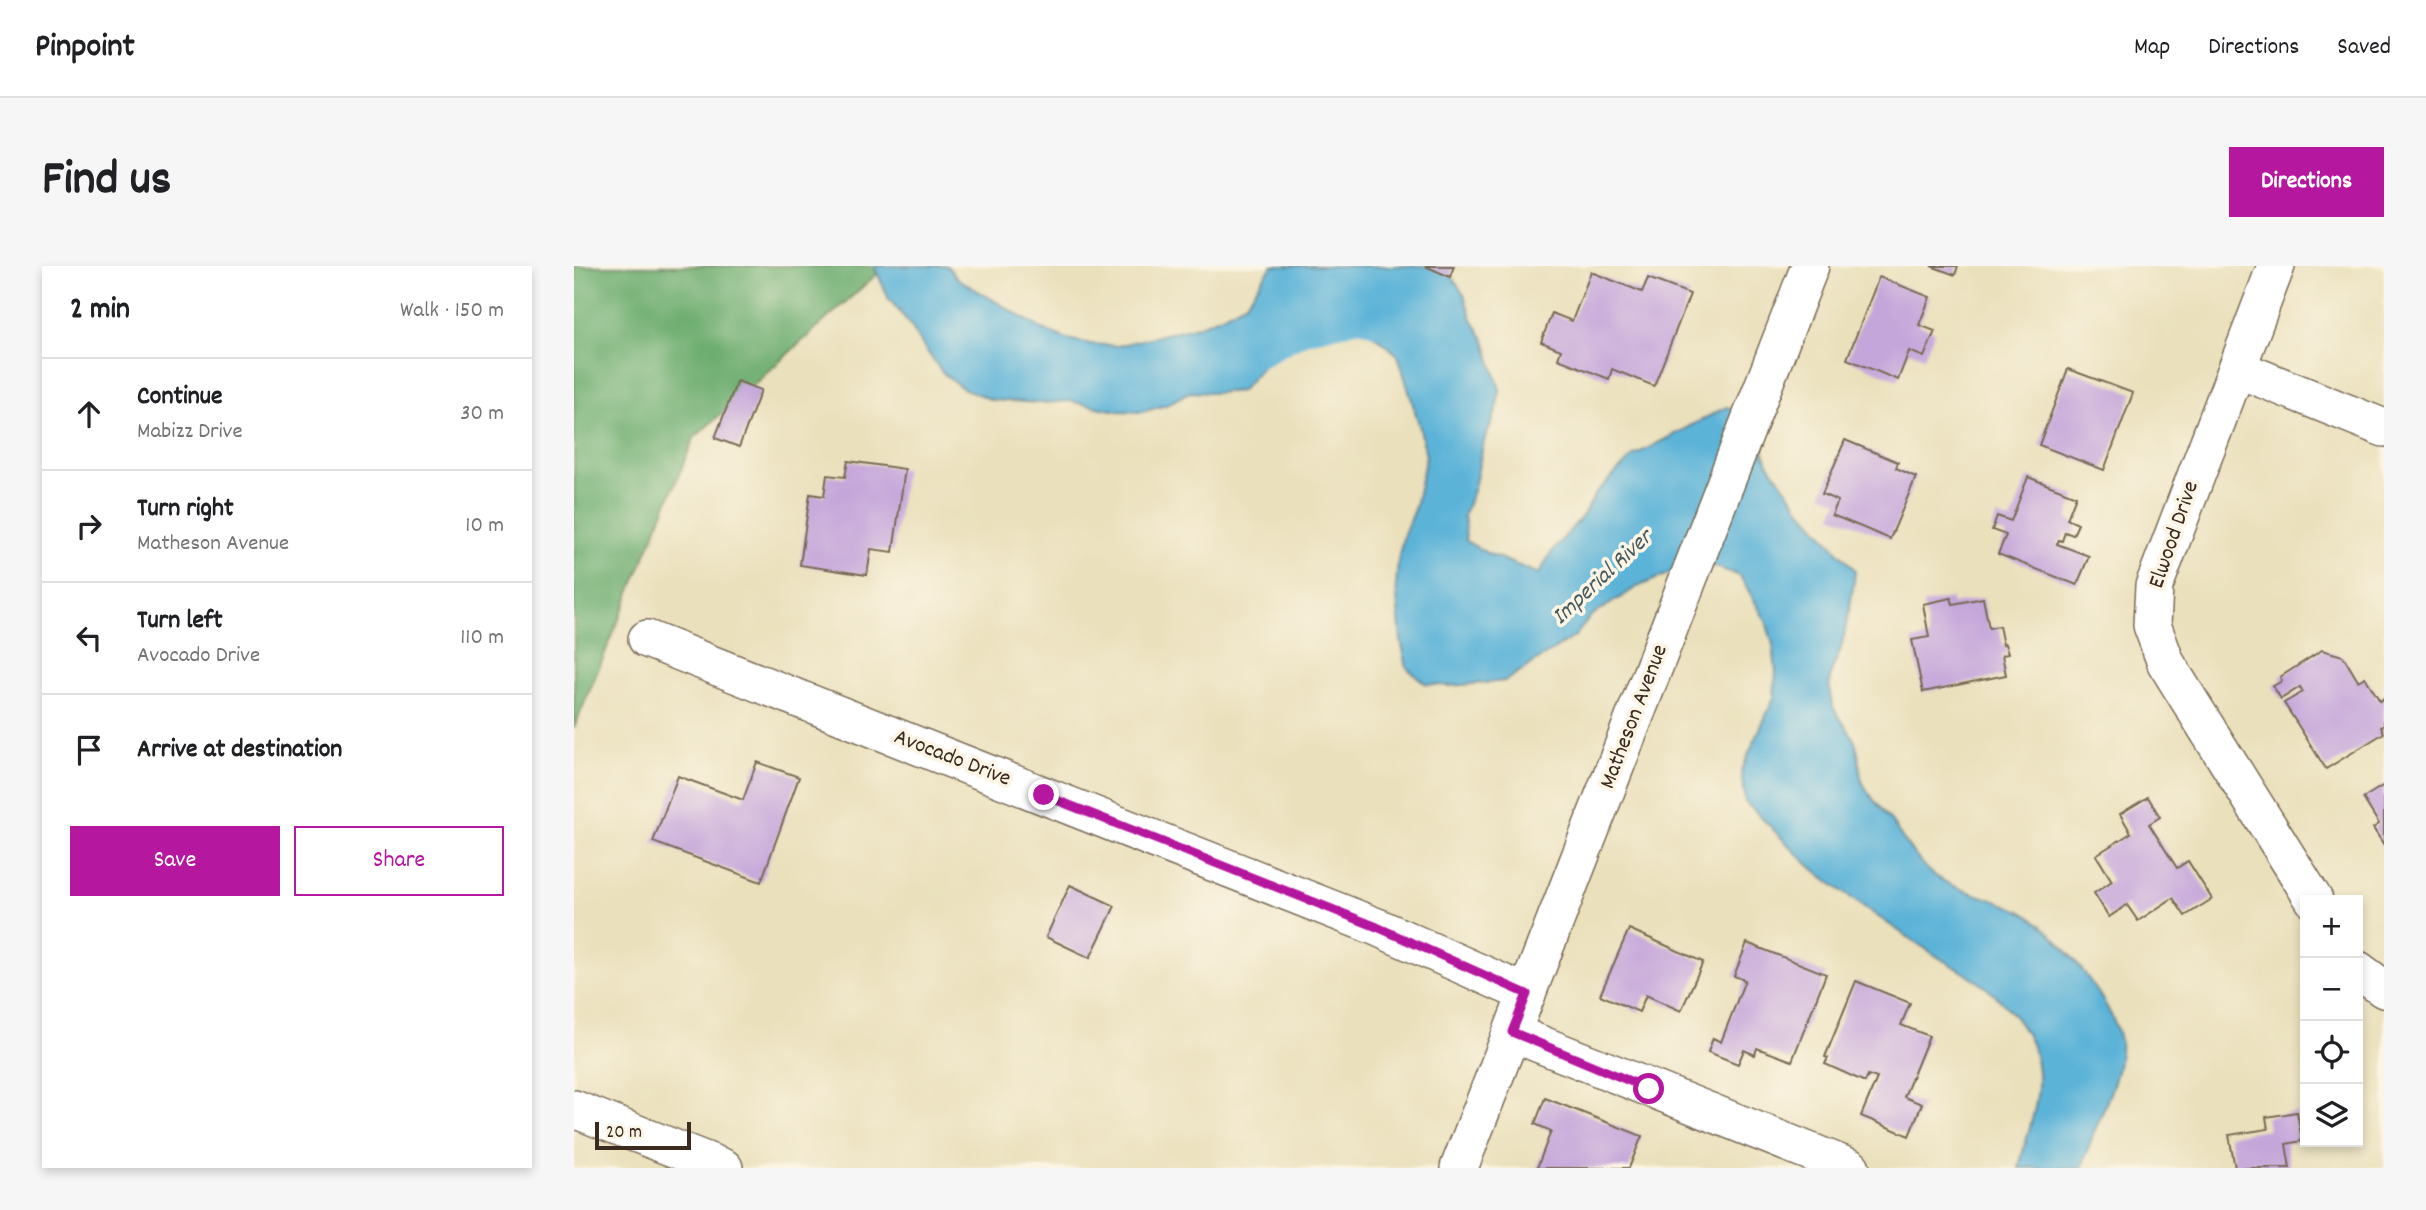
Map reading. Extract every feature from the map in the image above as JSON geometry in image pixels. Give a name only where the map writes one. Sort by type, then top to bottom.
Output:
[{"type":"street","name":"Matheson Avenue","points":[[1459,1168],[1810,266]]},
{"type":"street","name":"Elwood Drive","points":[[2276,266],[2154,586],[2152,625],[2166,663],[2311,895]]},
{"type":"street","points":[[2238,369],[2384,428]]},
{"type":"street","name":"Avocado Drive","points":[[648,639],[1377,927],[1527,994]]},
{"type":"street","points":[[2363,974],[2384,989]]},
{"type":"street","points":[[1512,1032],[1852,1168]]},
{"type":"street","points":[[574,1109],[724,1168]]},
{"type":"green space","points":[[574,266],[874,266],[877,274],[694,438],[574,728]]},
{"type":"water","points":[[874,266],[947,266],[958,279],[1042,329],[1067,339],[1117,346],[1198,326],[1224,315],[1246,303],[1272,266],[1436,266],[1448,271],[1464,295],[1472,319],[1485,341],[1500,390],[1495,414],[1484,441],[1474,488],[1464,514],[1466,541],[1487,553],[1539,574],[1551,553],[1584,514],[1596,493],[1633,456],[1726,407],[1750,412],[1768,463],[1801,510],[1855,570],[1848,619],[1831,674],[1830,687],[1834,709],[1852,735],[1856,746],[1865,787],[1913,854],[1928,870],[1951,885],[2017,909],[2041,925],[2084,973],[2116,1027],[2120,1042],[2117,1072],[2082,1168],[2019,1168],[2036,1103],[2037,1064],[2029,1039],[2014,1016],[1996,996],[1822,876],[1745,802],[1741,771],[1774,698],[1776,672],[1773,645],[1766,621],[1740,576],[1714,566],[1689,565],[1637,587],[1591,616],[1575,636],[1505,681],[1451,686],[1426,684],[1407,668],[1401,640],[1396,586],[1404,534],[1415,507],[1426,456],[1398,355],[1378,338],[1331,315],[1307,310],[1288,328],[1274,353],[1241,391],[1189,392],[1166,405],[1142,412],[1117,411],[1069,401],[1042,403],[992,400],[962,388],[942,372],[910,324],[889,299]]},
{"type":"building","points":[[1425,266],[1454,266],[1450,277]]},
{"type":"building","points":[[1931,266],[1958,266],[1955,275]]},
{"type":"building","points":[[1591,272],[1642,292],[1648,278],[1690,294],[1654,386],[1612,369],[1609,379],[1558,359],[1561,350],[1541,342],[1552,313],[1572,321]]},
{"type":"building","points":[[1879,277],[1930,297],[1919,325],[1935,331],[1924,357],[1909,351],[1898,380],[1847,359]]},
{"type":"building","points":[[2068,369],[2133,393],[2104,470],[2039,445]]},
{"type":"building","points":[[737,381],[761,390],[739,447],[715,438]]},
{"type":"building","points":[[1845,440],[1898,462],[1896,468],[1916,477],[1890,539],[1832,515],[1838,501],[1822,494]]},
{"type":"building","points":[[848,461],[905,469],[893,552],[871,549],[867,575],[800,565],[810,494],[824,496],[827,475],[845,477]]},
{"type":"building","points":[[2028,477],[2076,496],[2067,519],[2078,524],[2073,535],[2065,532],[2062,541],[2059,540],[2057,544],[2089,556],[2077,585],[1998,554],[2006,535],[1992,530],[1997,516],[2011,521]]},
{"type":"building","points":[[1951,598],[1953,604],[1983,598],[1989,628],[1999,626],[2008,654],[2002,655],[2006,675],[1923,692],[1912,640],[1929,637],[1923,604]]},
{"type":"building","points":[[2322,650],[2343,656],[2358,681],[2365,677],[2380,701],[2384,698],[2384,725],[2381,727],[2384,733],[2326,769],[2284,703],[2303,692],[2300,687],[2281,699],[2273,686],[2282,681],[2280,677]]},
{"type":"building","points":[[757,762],[799,777],[761,882],[653,842],[678,776],[743,800]]},
{"type":"building","points":[[2384,785],[2384,845],[2373,828],[2379,824],[2363,798]]},
{"type":"building","points":[[2148,797],[2160,817],[2149,824],[2177,868],[2188,861],[2212,899],[2185,916],[2173,898],[2138,921],[2127,905],[2109,917],[2094,893],[2112,881],[2096,855],[2131,833],[2120,814]]},
{"type":"building","points":[[1070,885],[1115,906],[1090,958],[1046,937]]},
{"type":"building","points":[[1629,929],[1703,962],[1681,1011],[1646,995],[1639,1012],[1600,995]]},
{"type":"building","points":[[1747,943],[1826,974],[1792,1061],[1757,1048],[1755,1055],[1744,1050],[1738,1064],[1708,1052],[1713,1038],[1721,1042],[1745,980],[1734,976]]},
{"type":"building","points":[[1856,981],[1910,1003],[1901,1025],[1929,1036],[1904,1097],[1922,1104],[1909,1136],[1861,1116],[1877,1078],[1868,1075],[1865,1082],[1825,1064],[1828,1058],[1825,1057]]},
{"type":"building","points":[[1545,1098],[1642,1136],[1629,1168],[1537,1168],[1551,1131],[1535,1124]]},
{"type":"building","points":[[2297,1112],[2300,1141],[2286,1144],[2290,1168],[2235,1168],[2229,1135],[2268,1129],[2266,1117]]},
{"type":"waterway","name":"Imperial River","points":[[1231,351],[1297,316],[1362,301],[1391,311]]},
{"type":"route","points":[[1044,795],[1377,927],[1527,994],[1512,1032],[1649,1089]]}]
